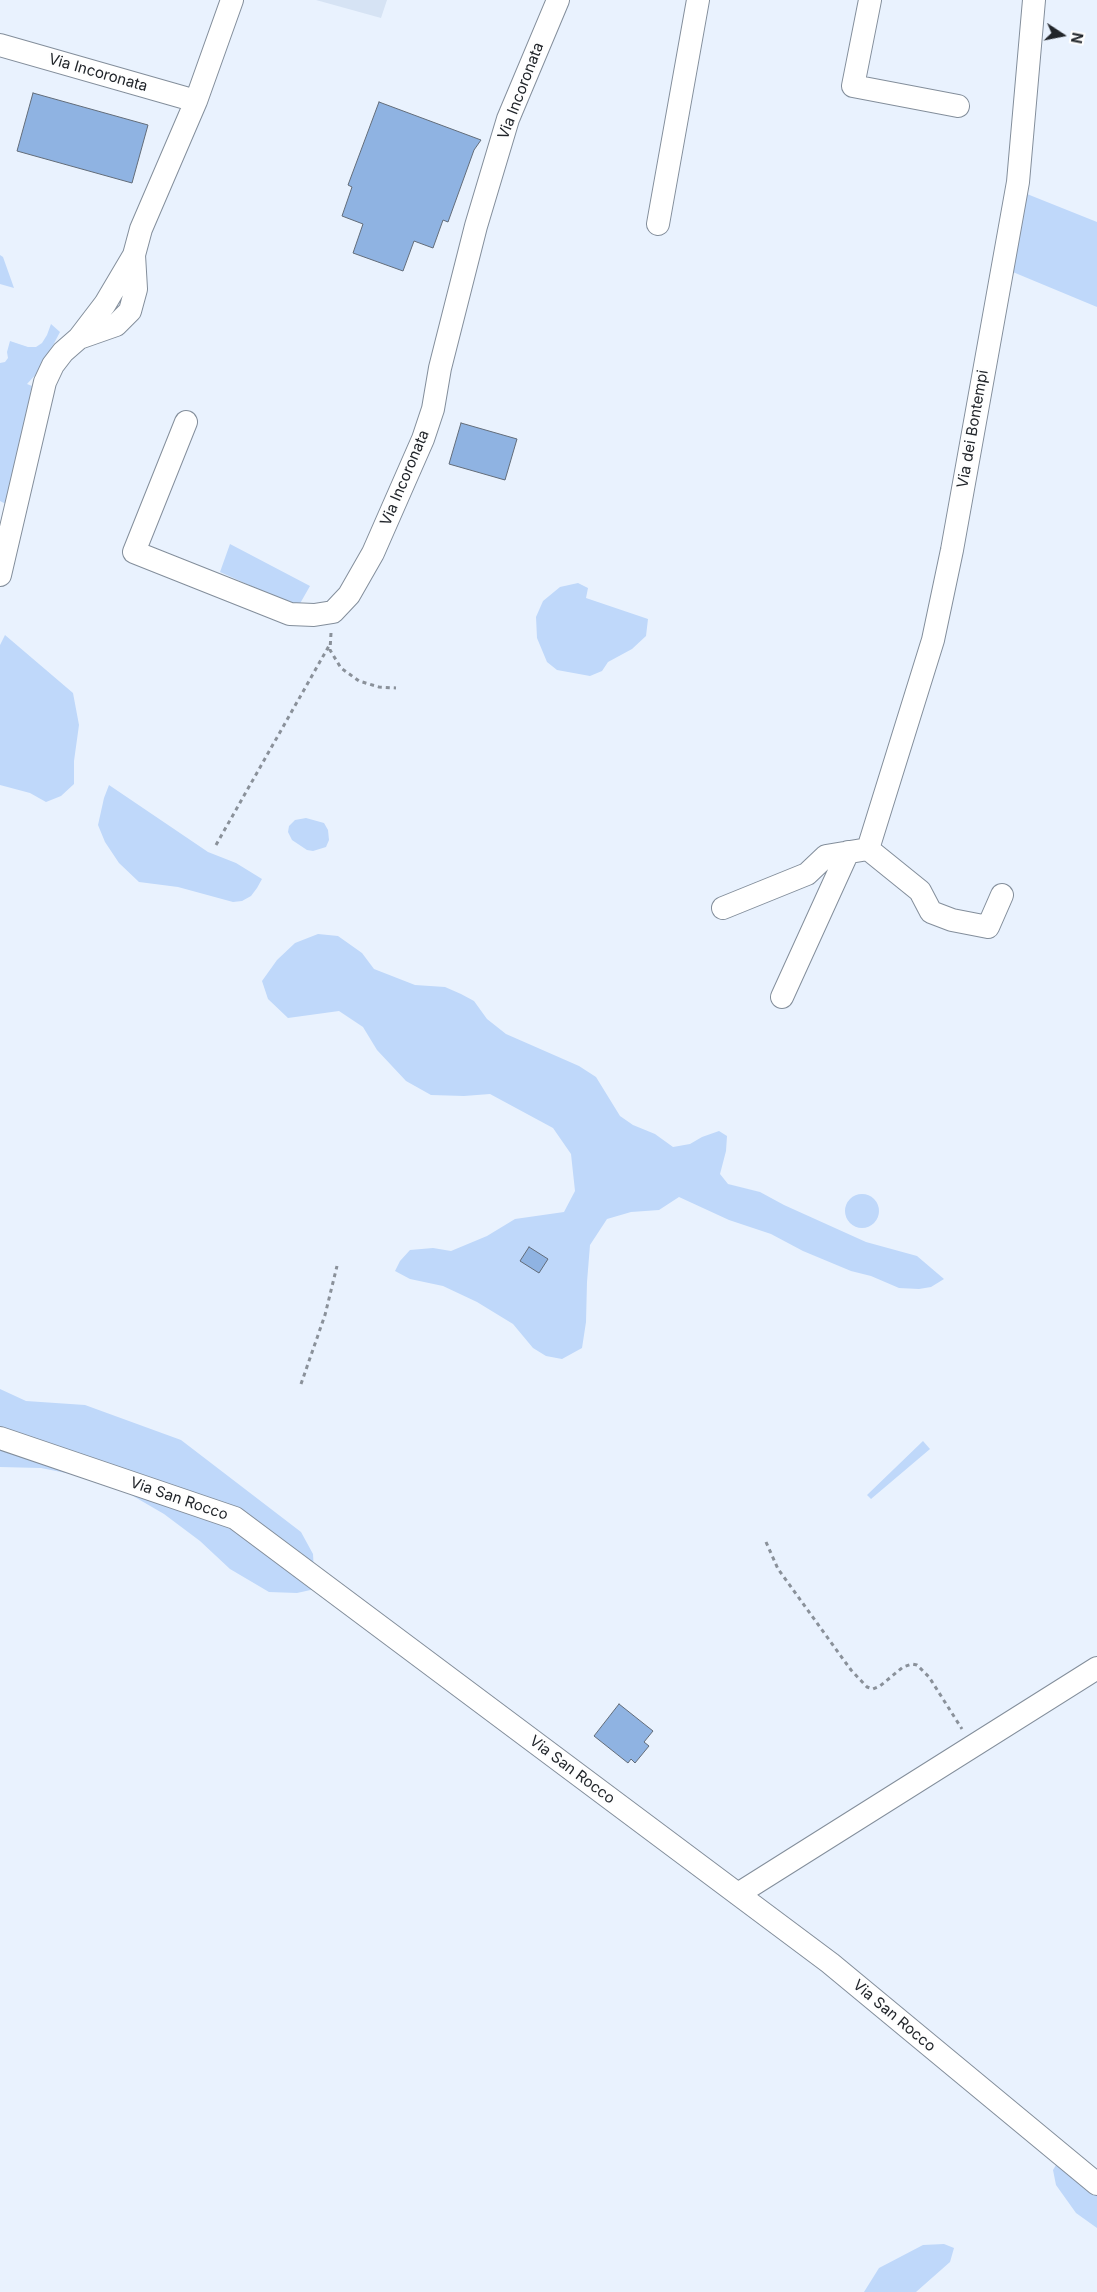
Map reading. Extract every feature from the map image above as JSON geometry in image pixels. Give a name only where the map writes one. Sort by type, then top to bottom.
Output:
[{"type":"street","points":[[0,575],[45,382],[53,365],[63,352],[78,338],[105,304],[134,255],[142,229],[196,101],[232,0]]},
{"type":"street","name":"Via Incoronata","points":[[333,612],[349,595],[373,553],[424,439],[433,410],[440,368],[476,226],[508,119],[558,0]]},
{"type":"street","points":[[658,224],[698,0]]},
{"type":"street","points":[[870,0],[853,86],[958,106]]},
{"type":"street","name":"Via dei Bontempi","points":[[782,997],[858,851],[933,640],[952,550],[1018,182],[1034,0]]},
{"type":"street","name":"Via Incoronata","points":[[0,45],[196,101]]},
{"type":"street","points":[[186,422],[134,552],[290,614],[314,615],[333,612]]},
{"type":"street","points":[[723,908],[807,874],[826,856],[858,851],[920,892],[931,912],[952,920],[988,927],[1002,895]]},
{"type":"street","name":"Via San Rocco","points":[[0,1438],[234,1518],[830,1963],[1097,2184]]},
{"type":"street","points":[[738,1894],[1097,1668]]},
{"type":"path","points":[[333,612],[330,650],[341,668],[359,681],[379,687],[396,688]]},
{"type":"path","points":[[216,845],[330,644]]},
{"type":"path","points":[[301,1384],[325,1316],[337,1266]]},
{"type":"path","points":[[766,1542],[778,1569],[851,1670],[867,1687],[873,1689],[880,1686],[903,1667],[912,1664],[918,1665],[928,1677],[973,1746]]},
{"type":"shaded area","points":[[316,0],[387,0],[381,18]]},
{"type":"shaded area","points":[[1022,192],[1097,222],[1097,307],[1008,270]]},
{"type":"shaded area","points":[[0,255],[3,257],[14,288],[0,284]]},
{"type":"shaded area","points":[[51,324],[60,332],[40,370],[27,384],[32,386],[6,504],[0,501],[0,363],[5,362],[8,358],[7,352],[10,341],[28,347],[36,347],[42,343]]},
{"type":"shaded area","points":[[230,544],[310,586],[298,607],[220,572]]},
{"type":"shaded area","points":[[578,583],[588,588],[586,598],[648,619],[646,636],[632,649],[608,662],[602,671],[590,676],[557,670],[547,662],[537,638],[536,617],[543,601],[560,587]]},
{"type":"shaded area","points":[[5,635],[73,693],[79,725],[74,761],[74,784],[61,796],[46,802],[30,793],[0,785],[0,645]]},
{"type":"shaded area","points":[[109,785],[208,852],[236,863],[262,879],[257,888],[251,896],[242,901],[233,902],[178,887],[139,882],[119,863],[105,842],[98,825]]},
{"type":"shaded area","points":[[306,818],[324,823],[328,830],[329,840],[326,847],[313,851],[307,850],[292,840],[288,832],[289,826],[295,820]]},
{"type":"shaded area","points":[[318,934],[338,936],[362,953],[374,969],[415,985],[445,987],[474,1001],[487,1019],[506,1034],[579,1066],[596,1077],[620,1116],[633,1125],[655,1134],[673,1147],[690,1144],[719,1131],[727,1136],[726,1151],[720,1174],[728,1184],[760,1192],[784,1205],[866,1242],[917,1256],[944,1279],[931,1287],[919,1289],[899,1288],[871,1276],[851,1271],[803,1251],[771,1234],[729,1220],[679,1197],[659,1210],[631,1212],[607,1219],[590,1245],[586,1322],[582,1348],[562,1359],[546,1356],[533,1348],[513,1324],[477,1302],[443,1286],[410,1279],[395,1271],[400,1261],[410,1250],[433,1248],[451,1251],[487,1236],[515,1219],[564,1212],[575,1191],[571,1154],[553,1128],[490,1094],[464,1096],[431,1095],[406,1081],[377,1050],[363,1027],[339,1011],[288,1018],[268,999],[262,981],[277,960],[295,943]]},
{"type":"shaded area","points":[[862,1194],[869,1195],[874,1199],[878,1204],[878,1218],[874,1223],[869,1227],[862,1228],[855,1227],[850,1223],[846,1218],[845,1211],[846,1204],[850,1199],[855,1195]]},
{"type":"shaded area","points":[[0,1389],[26,1401],[85,1405],[181,1440],[301,1532],[313,1554],[315,1589],[297,1593],[269,1592],[230,1569],[200,1541],[164,1514],[121,1489],[101,1480],[41,1468],[0,1467]]},
{"type":"shaded area","points":[[923,1441],[930,1449],[871,1499],[867,1495]]},
{"type":"shaded area","points":[[1059,2160],[1097,2191],[1097,2228],[1076,2213],[1056,2185],[1053,2170]]},
{"type":"shaded area","points":[[944,2244],[954,2248],[950,2262],[916,2292],[864,2292],[879,2268],[923,2245]]},
{"type":"building","points":[[33,93],[148,125],[132,183],[17,151]]},
{"type":"building","points":[[379,102],[481,140],[474,150],[448,222],[443,220],[433,248],[414,241],[403,271],[353,253],[363,224],[342,216],[352,187],[348,185]]},
{"type":"building","points":[[461,423],[517,439],[505,480],[449,464]]},
{"type":"building","points":[[529,1247],[548,1259],[539,1273],[520,1261]]},
{"type":"building","points":[[619,1704],[653,1731],[644,1742],[649,1746],[635,1763],[631,1759],[628,1763],[594,1736]]}]
